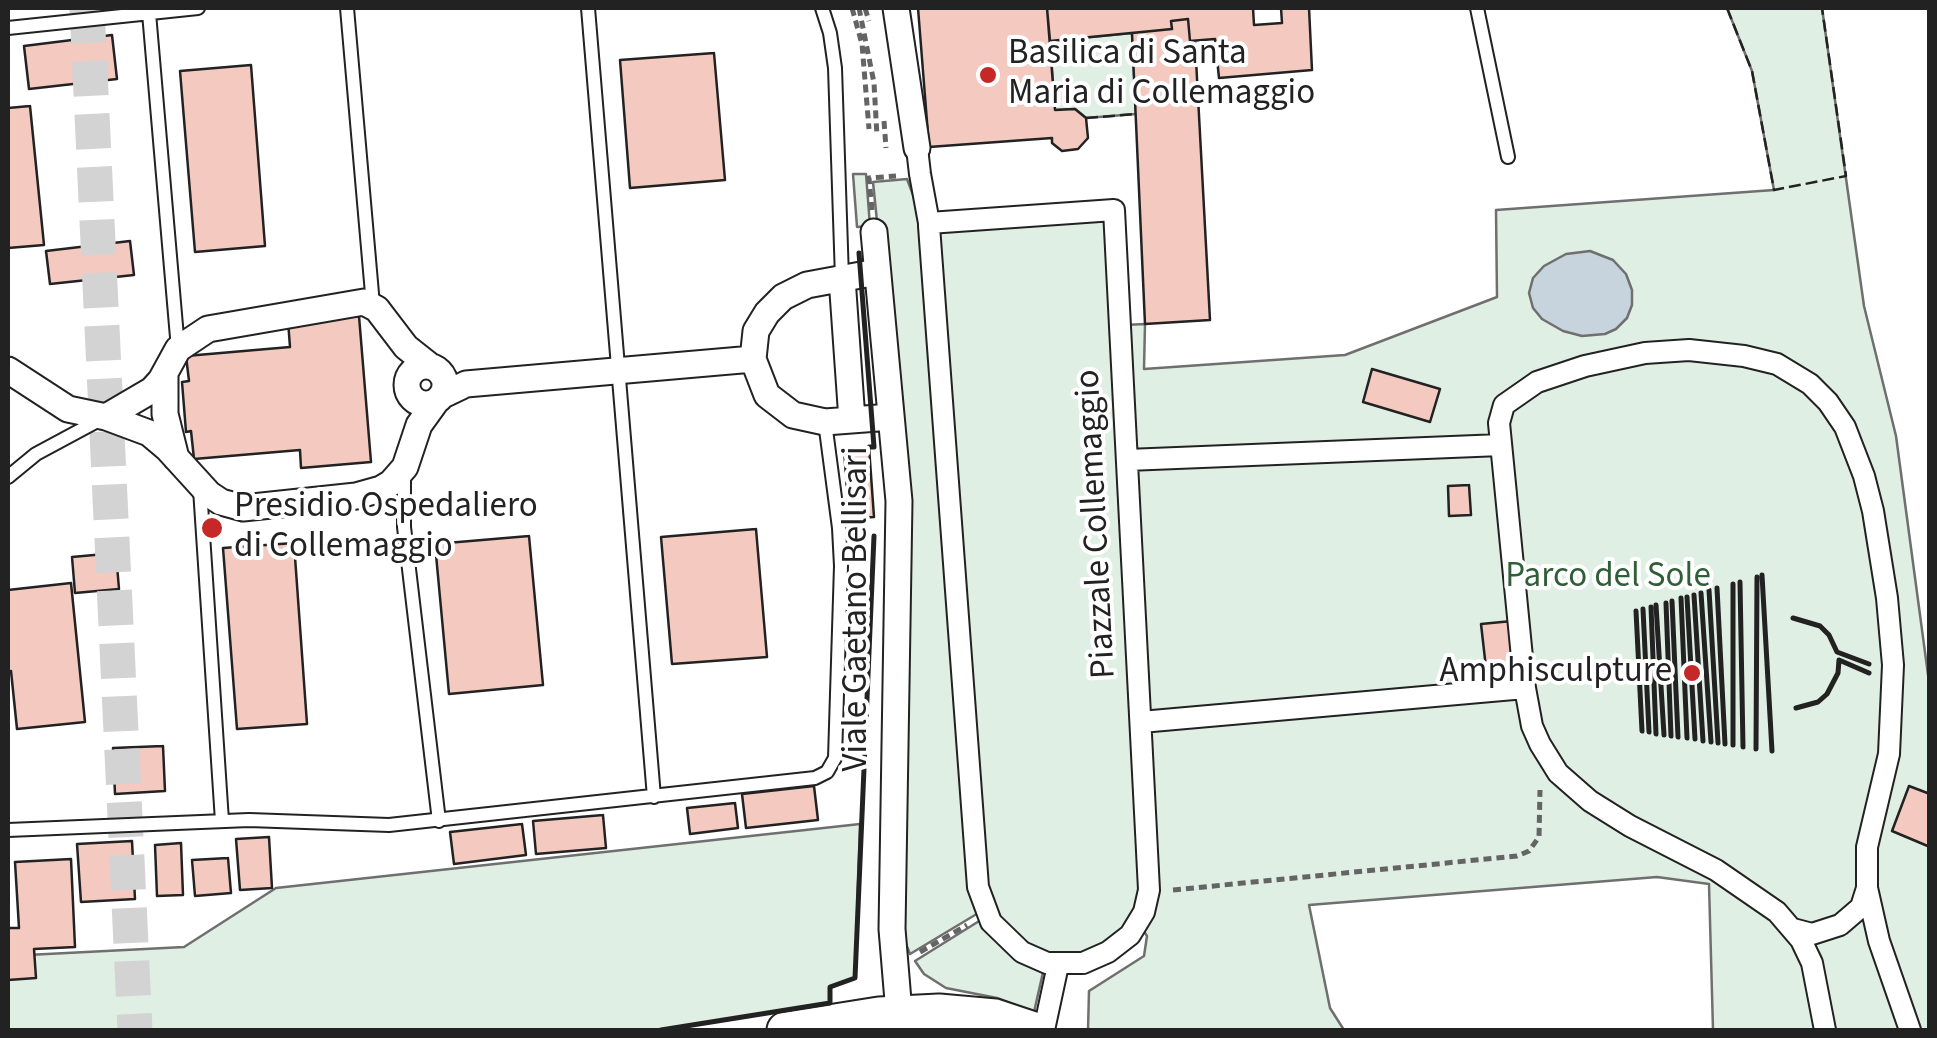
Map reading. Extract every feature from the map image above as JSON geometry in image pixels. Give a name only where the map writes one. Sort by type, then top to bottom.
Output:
[{"type":"main road","points":[[784,1030],[900,1013],[984,1015],[1034,1030]]},
{"type":"street","points":[[896,8],[929,224],[978,887],[986,913],[999,933],[1022,952],[1058,965],[1083,963],[1108,952],[1130,935],[1144,912]]},
{"type":"street","name":"Piazzale Collemaggio","points":[[929,224],[1114,210],[1149,890],[1144,912]]},
{"type":"street","name":"Viale Gaetano Bellisari","points":[[874,232],[899,524],[892,946],[900,1013]]},
{"type":"street","points":[[877,272],[802,287],[771,308],[756,330],[754,359],[760,382],[775,404],[793,415],[825,422],[891,417]]},
{"type":"street","points":[[842,278],[852,420]]},
{"type":"street","points":[[106,416],[146,394],[165,374],[178,349],[200,333],[226,324],[364,302],[374,305],[437,384]]},
{"type":"street","points":[[1881,949],[1858,932],[1819,938],[1792,928],[1777,912],[1716,870],[1599,807],[1571,786],[1551,764],[1532,726],[1524,688],[1501,444],[1501,409],[1519,393],[1566,372],[1646,353],[1689,350],[1760,360],[1794,372],[1828,402],[1851,439],[1864,476],[1880,552],[1891,637],[1892,727],[1883,788],[1867,847],[1867,888],[1881,949],[1910,1030]]},
{"type":"street","points":[[437,384],[754,359]]},
{"type":"street","points":[[8,370],[68,410],[106,416],[149,433],[200,486],[222,502],[254,508],[368,494],[391,484],[405,467],[437,384]]},
{"type":"street","points":[[165,374],[165,414],[176,458]]},
{"type":"street","points":[[1127,460],[1501,444]]},
{"type":"street","points":[[1141,722],[1524,688]]},
{"type":"street","points":[[1819,938],[1855,914],[1863,904],[1867,888]]},
{"type":"street","points":[[1819,938],[1819,990],[1825,1030]]},
{"type":"street","points":[[1044,1030],[1058,965]]},
{"type":"lane","points":[[8,28],[198,8]]},
{"type":"lane","points":[[347,8],[374,305]]},
{"type":"lane","points":[[588,8],[654,798]]},
{"type":"lane","points":[[822,8],[834,68],[842,278]]},
{"type":"lane","points":[[1477,8],[1508,156]]},
{"type":"lane","points":[[148,13],[178,349]]},
{"type":"lane","points":[[8,477],[36,454],[106,416]]},
{"type":"lane","points":[[8,830],[222,821],[341,825],[439,822],[815,778],[827,772],[835,758],[840,548],[825,422]]},
{"type":"lane","points":[[405,467],[404,527],[439,822]]},
{"type":"lane","points":[[200,486],[222,821]]},
{"type":"path","points":[[856,8],[869,129]]},
{"type":"path","points":[[856,8],[874,84],[877,136]]},
{"type":"path","points":[[874,232],[869,178],[902,175]]},
{"type":"path","points":[[1144,912],[1174,889],[1517,856],[1533,848],[1540,837],[1541,787],[1551,764]]},
{"type":"path","points":[[912,957],[986,913]]},
{"type":"green space","name":"Parco del Sole","points":[[1727,8],[1822,8],[1864,306],[1896,436],[1929,682],[1929,1030],[1713,1030],[1709,884],[1657,877],[1309,905],[1330,1008],[1344,1030],[1088,1030],[1089,991],[1144,956],[1147,936],[1143,930],[1124,325],[1145,324],[1144,369],[1345,355],[1497,297],[1496,210],[1774,190],[1752,71]]},
{"type":"green space","points":[[1132,33],[1136,114],[1086,118],[1075,109],[1055,110],[1050,41]]},
{"type":"green space","points":[[853,174],[866,174],[870,226],[857,227]]},
{"type":"green space","points":[[907,179],[924,224],[980,912],[910,954],[904,939],[873,182]]},
{"type":"green space","points":[[1109,216],[1145,884],[1140,909],[1106,947],[1060,959],[1010,937],[984,894],[935,229]]},
{"type":"green space","points":[[860,824],[855,978],[831,987],[830,1003],[661,1030],[8,1030],[8,956],[184,947],[276,888]]},
{"type":"green space","points":[[984,918],[1044,968],[1034,1012],[997,998],[946,988],[924,974],[915,961]]},
{"type":"shaded area","points":[[1590,251],[1613,260],[1626,274],[1632,305],[1627,318],[1616,329],[1582,336],[1542,319],[1533,308],[1529,293],[1533,278],[1544,266],[1566,254]]},
{"type":"building","name":"Basilica di Santa Maria di Collemaggio","points":[[918,8],[1047,8],[1055,110],[1075,109],[1086,118],[1088,138],[1078,149],[1062,151],[1052,143],[1052,138],[929,147]]},
{"type":"building","points":[[1047,8],[1253,8],[1254,25],[1282,23],[1281,8],[1309,8],[1312,70],[1219,78],[1215,39],[1190,41],[1188,19],[1171,21],[1172,29],[1050,41]]},
{"type":"building","points":[[1188,19],[1190,41],[1195,41],[1210,320],[1145,324],[1132,33],[1172,29],[1171,21]]},
{"type":"building","points":[[112,35],[117,79],[29,89],[24,46]]},
{"type":"building","points":[[714,53],[725,180],[630,188],[620,60]]},
{"type":"building","points":[[251,65],[265,246],[195,252],[180,71]]},
{"type":"building","points":[[30,106],[44,245],[8,248],[8,108]]},
{"type":"building","points":[[130,241],[134,275],[50,284],[46,251]]},
{"type":"building","points":[[359,316],[371,462],[301,468],[300,450],[194,459],[191,431],[186,432],[182,382],[189,381],[186,356],[290,347],[288,321]]},
{"type":"building","points":[[1372,369],[1440,389],[1430,422],[1363,402]]},
{"type":"building","points":[[869,447],[874,517],[849,519],[844,449]]},
{"type":"building","points":[[1469,485],[1471,515],[1449,516],[1448,486]]},
{"type":"building","points":[[756,529],[767,657],[672,664],[661,537]]},
{"type":"building","points":[[529,536],[543,685],[449,694],[435,544]]},
{"type":"building","points":[[294,543],[307,724],[237,729],[223,548]]},
{"type":"building","points":[[116,553],[119,589],[75,593],[72,557]]},
{"type":"building","points":[[71,583],[85,722],[17,729],[11,671],[8,672],[8,590]]},
{"type":"building","points":[[1512,621],[1516,665],[1486,668],[1481,624]]},
{"type":"building","points":[[163,746],[165,791],[115,794],[113,748]]},
{"type":"building","points":[[814,786],[818,820],[746,828],[742,794]]},
{"type":"building","points":[[1909,786],[1930,794],[1930,847],[1892,831]]},
{"type":"building","points":[[735,803],[738,828],[690,834],[687,808]]},
{"type":"building","points":[[603,815],[606,848],[536,854],[533,821]]},
{"type":"building","points":[[522,824],[526,855],[454,864],[450,832]]},
{"type":"building","points":[[269,837],[272,888],[240,890],[236,839]]},
{"type":"building","points":[[132,841],[135,899],[81,902],[77,844]]},
{"type":"building","points":[[181,843],[183,895],[157,896],[155,845]]},
{"type":"building","points":[[228,858],[231,893],[195,896],[192,860]]},
{"type":"building","points":[[71,859],[75,947],[34,949],[36,978],[8,980],[8,928],[19,928],[15,862]]},
{"type":"tunnel","points":[[87,8],[135,1030]]},
{"type":"fence","points":[[1727,8],[1752,71],[1774,190],[1846,176],[1822,8]]},
{"type":"fence","points":[[1086,118],[1136,114]]},
{"type":"wall","points":[[859,253],[874,447],[869,447]]},
{"type":"wall","points":[[661,1030],[830,1003],[830,987],[855,978],[874,536]]},
{"type":"wall","points":[[1762,575],[1772,751]]},
{"type":"wall","points":[[1756,749],[1757,577]]},
{"type":"wall","points":[[1740,582],[1743,747]]},
{"type":"wall","points":[[1733,584],[1733,745]]},
{"type":"wall","points":[[1717,588],[1725,744]]},
{"type":"wall","points":[[1709,590],[1718,743]]},
{"type":"wall","points":[[1701,593],[1711,742]]},
{"type":"wall","points":[[1694,595],[1703,741]]},
{"type":"wall","points":[[1687,597],[1695,739]]},
{"type":"wall","points":[[1681,598],[1687,738]]},
{"type":"wall","points":[[1672,601],[1678,737]]},
{"type":"wall","points":[[1666,603],[1671,736]]},
{"type":"wall","points":[[1656,605],[1664,735]]},
{"type":"wall","points":[[1651,607],[1656,734]]},
{"type":"wall","points":[[1643,609],[1649,732]]},
{"type":"wall","points":[[1636,611],[1642,731]]},
{"type":"wall","points":[[1793,618],[1820,626],[1837,652],[1869,664]]},
{"type":"wall","points":[[1796,708],[1818,702],[1827,694],[1838,673],[1839,660],[1869,673]]},
{"type":"place","name":"Basilica di Santa Maria di Collemaggio","points":[[988,75]]},
{"type":"place","name":"Presidio Ospedaliero di Collemaggio","points":[[212,528]]},
{"type":"place","name":"Amphisculpture","points":[[1692,673]]}]
